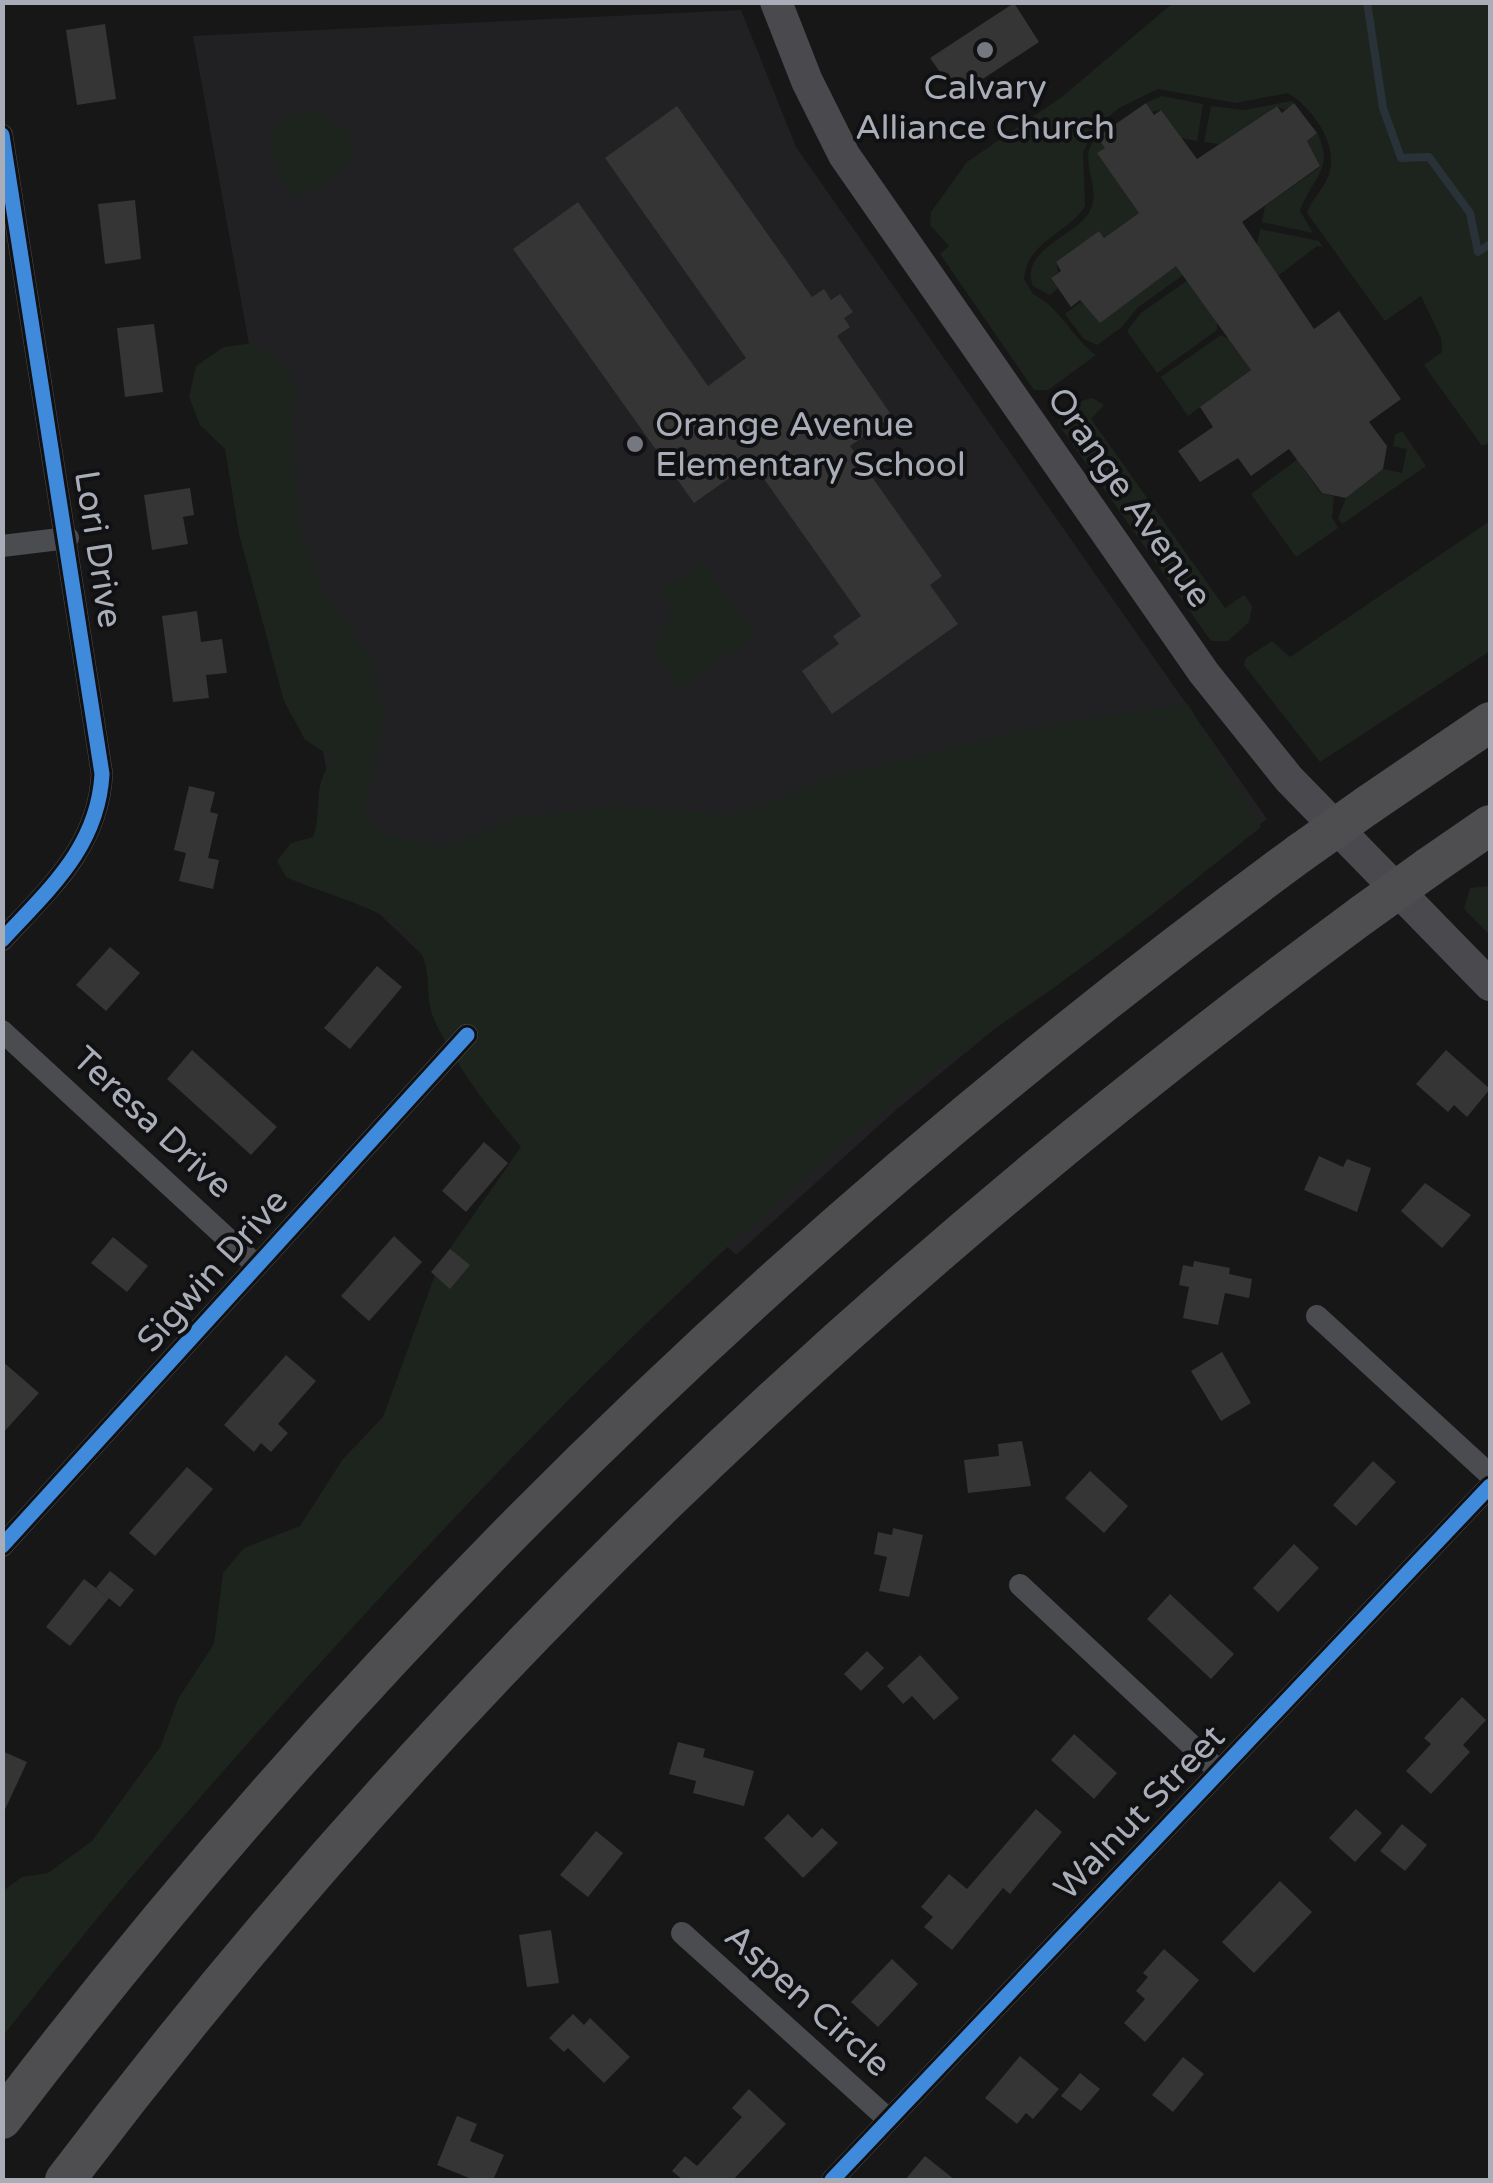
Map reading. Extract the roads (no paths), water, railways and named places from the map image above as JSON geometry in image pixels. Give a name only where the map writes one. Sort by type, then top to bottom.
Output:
[{"type":"highway","points":[[2,2119],[259,1803],[382,1665],[587,1455],[799,1256],[1099,1004],[1300,854],[1490,722]]},
{"type":"highway","points":[[66,2180],[218,1986],[369,1810],[522,1643],[690,1474],[881,1298],[1063,1144],[1362,914],[1490,825]]},
{"type":"main road","name":"Orange Avenue","points":[[776,2],[807,81],[844,155],[1204,673],[1289,779],[1490,986]]},
{"type":"street","name":"Lori Drive","points":[[2,135],[101,758],[99,812],[68,868],[2,940]]},
{"type":"street","points":[[2,546],[68,538]]},
{"type":"street","name":"Teresa Drive","points":[[2,1031],[256,1266]]},
{"type":"street","name":"Sigwin Drive","points":[[2,1546],[468,1035]]},
{"type":"street","points":[[1317,1316],[1490,1475]]},
{"type":"street","name":"Walnut Street","points":[[832,2180],[1490,1486]]},
{"type":"street","points":[[1020,1585],[1219,1771]]},
{"type":"street","name":"Aspen Circle","points":[[682,1933],[888,2119]]},
{"type":"waterway","points":[[1367,2],[1383,108],[1401,158],[1429,157],[1470,213],[1478,252],[1490,244]]},
{"type":"place","name":"Calvary Alliance Church","points":[[985,50]]},
{"type":"place","name":"Orange Avenue Elementary School","points":[[635,444]]}]
